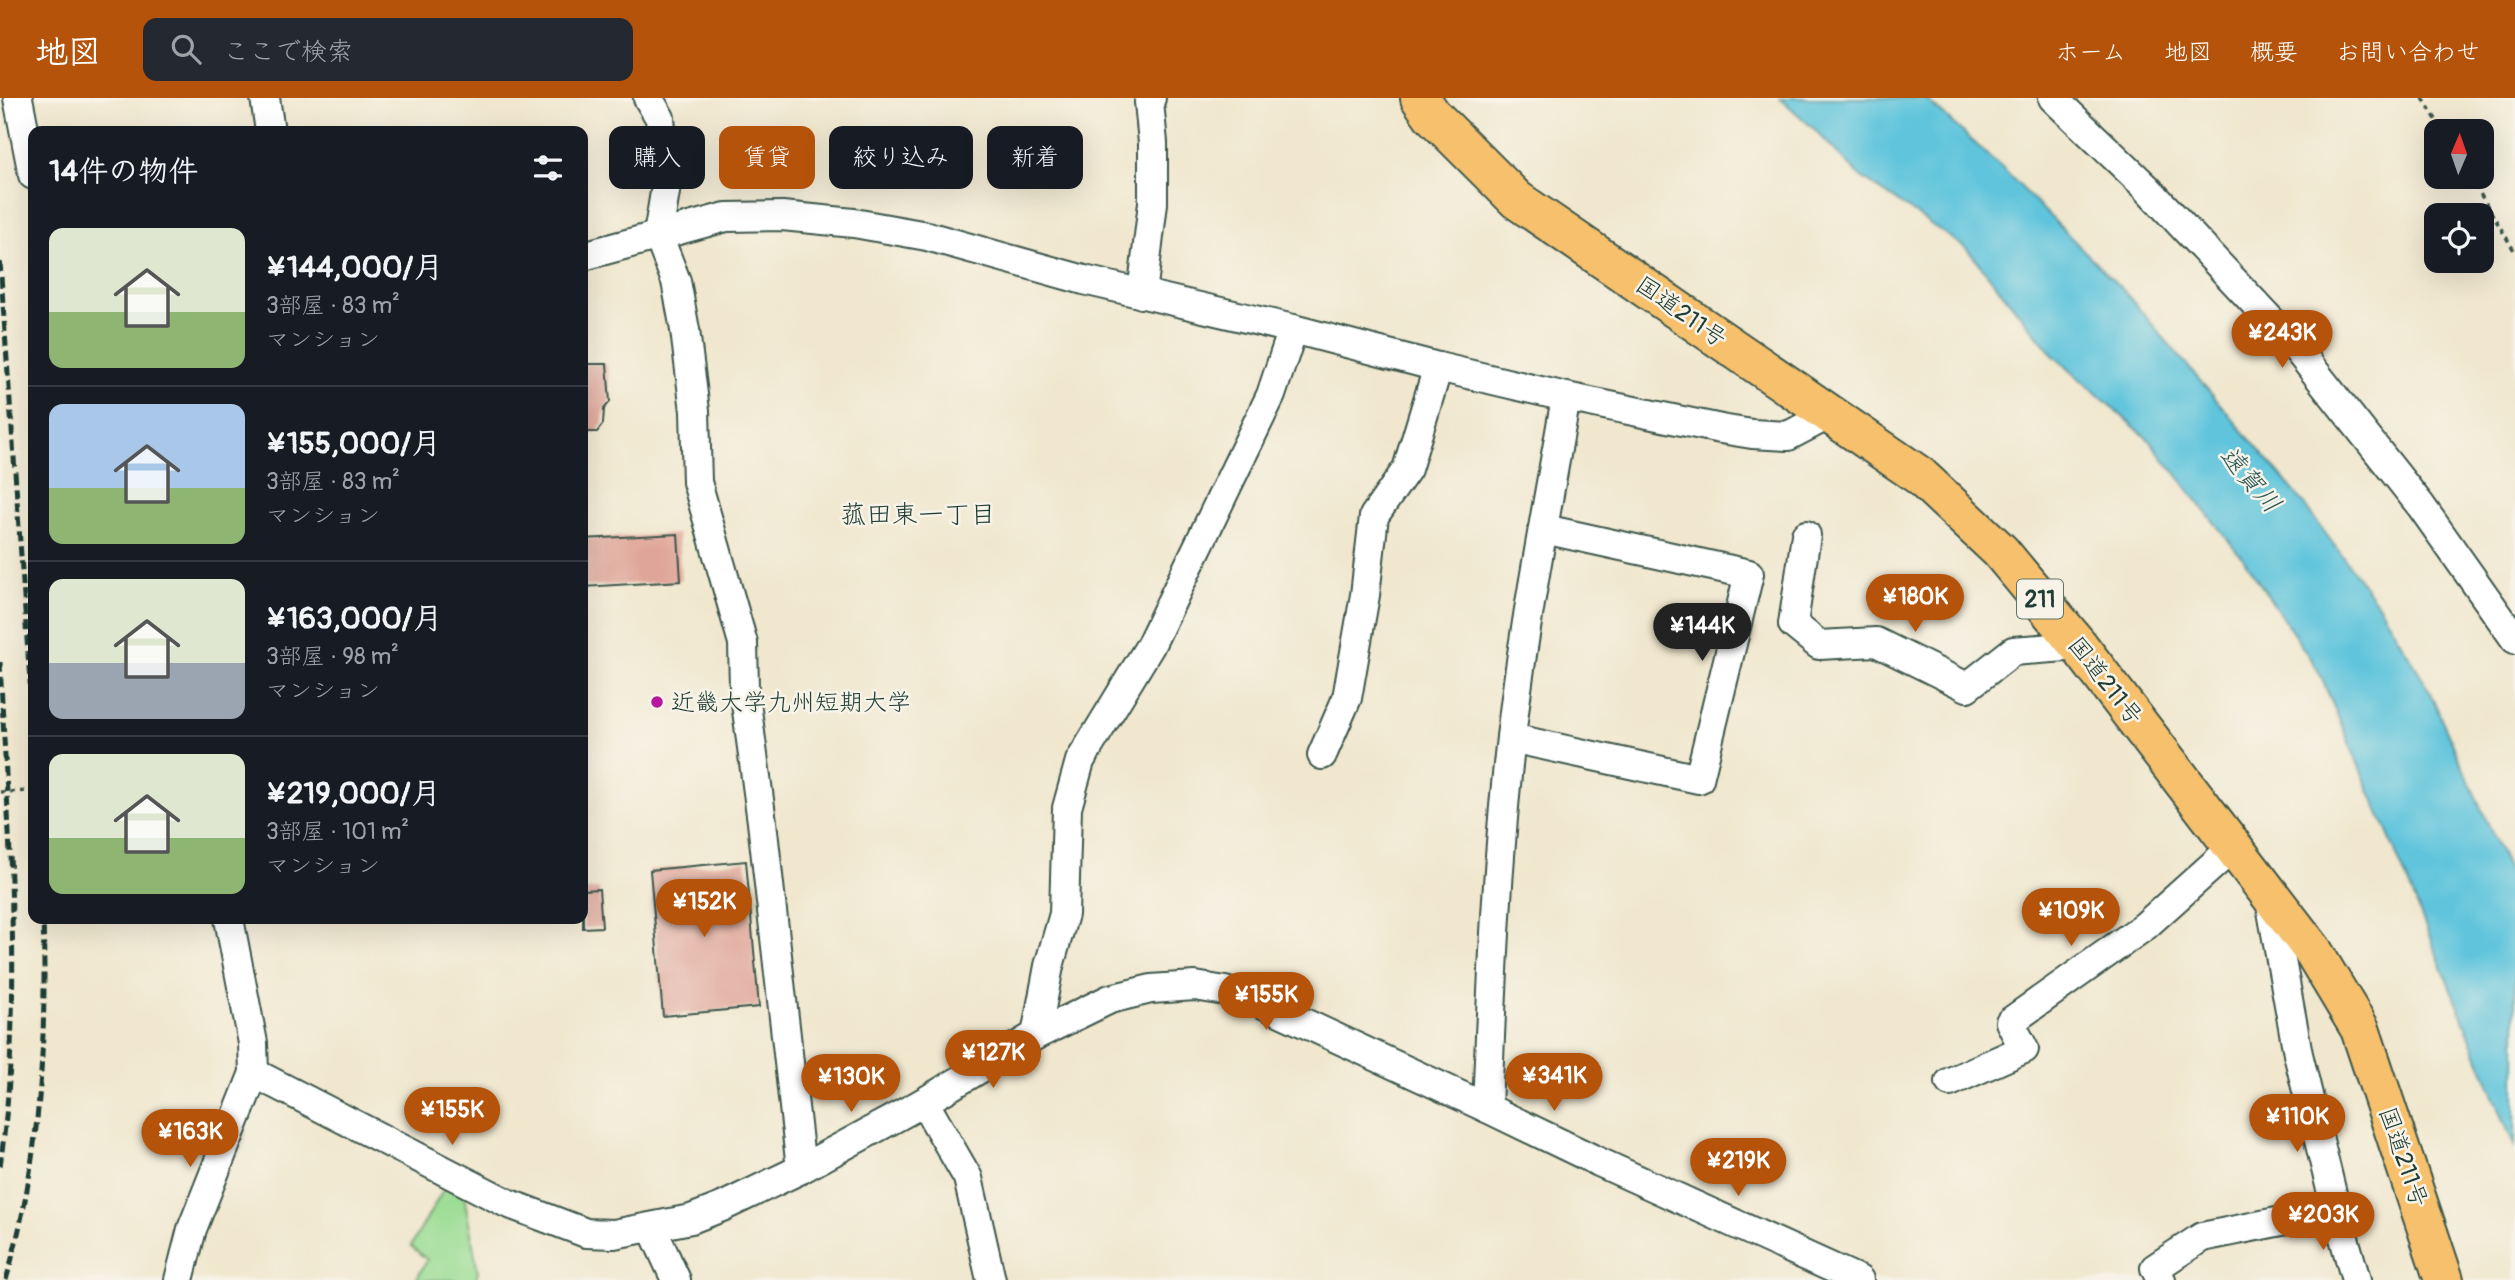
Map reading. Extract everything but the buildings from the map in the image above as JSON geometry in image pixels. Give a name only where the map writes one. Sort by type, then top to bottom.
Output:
[{"type":"highway","name":"国道211号","points":[[1420,98],[1432,115],[1517,200],[1920,476],[2000,551],[2079,646],[2313,951],[2360,1029],[2444,1280]]},
{"type":"street","points":[[18,98],[28,149]]},
{"type":"street","points":[[265,98],[269,126]]},
{"type":"street","points":[[649,98],[660,118],[666,186],[658,235],[676,281],[685,330],[695,411],[697,482],[743,643],[744,688],[762,822],[801,1169]]},
{"type":"street","points":[[2053,98],[2146,187],[2292,343],[2421,506],[2515,639]]},
{"type":"street","points":[[1142,294],[1153,203],[1153,142],[1149,99]]},
{"type":"street","points":[[588,255],[726,217],[782,216],[853,223],[927,236],[1084,280],[1438,367],[1566,397],[1752,434],[1788,436],[1828,415]]},
{"type":"street","points":[[1035,1035],[1049,966],[1064,914],[1067,808],[1080,761],[1150,646],[1271,395],[1293,330]]},
{"type":"street","points":[[1322,755],[1347,698],[1365,595],[1374,516],[1407,469],[1438,367]]},
{"type":"street","points":[[1487,1108],[1499,859],[1511,738],[1521,658],[1566,397]]},
{"type":"street","points":[[1511,738],[1699,779],[1749,574],[1544,529]]},
{"type":"street","points":[[1806,535],[1793,624],[1819,645],[1877,642],[1967,687],[2013,651],[2079,646]]},
{"type":"street","points":[[1950,1082],[2024,1049],[2010,1022],[2145,926],[2232,848]]},
{"type":"street","points":[[2268,891],[2298,1054],[2336,1210],[2357,1280]]},
{"type":"street","points":[[178,1280],[192,1229],[254,1073],[253,1043],[230,924]]},
{"type":"street","points":[[254,1073],[507,1203],[586,1233],[614,1234],[691,1219],[722,1207],[801,1169],[924,1102],[1035,1035],[1110,999],[1151,989],[1195,986],[1225,991],[1257,1001],[1599,1162],[1859,1280]]},
{"type":"street","points":[[924,1102],[968,1178],[990,1280]]},
{"type":"street","points":[[2161,1280],[2155,1268],[2202,1237],[2336,1210]]},
{"type":"street","points":[[652,1228],[676,1280]]},
{"type":"path","points":[[2423,98],[2436,119]]},
{"type":"path","points":[[2477,189],[2515,252]]},
{"type":"path","points":[[0,792],[28,791]]},
{"type":"green space","points":[[446,1185],[464,1195],[478,1272],[475,1280],[416,1280],[427,1260],[411,1246]]},
{"type":"water","name":"遠賀川","points":[[1780,98],[1925,98],[2001,167],[2123,290],[2294,491],[2378,604],[2426,684],[2515,885],[2515,1148],[2391,841],[2319,672],[2244,560],[2149,440],[2053,355],[1967,249],[1860,176]]},
{"type":"railway","points":[[0,262],[28,653]]},
{"type":"railway","points":[[0,662],[10,851],[13,977],[7,1103],[0,1166]]},
{"type":"railway","points":[[6,1280],[27,1191],[39,1101],[44,1010],[43,924]]},
{"type":"place","name":"近畿大学九州短期大学","points":[[657,702]]},
{"type":"district","name":"菰田東一丁目","points":[[918,515]]}]
